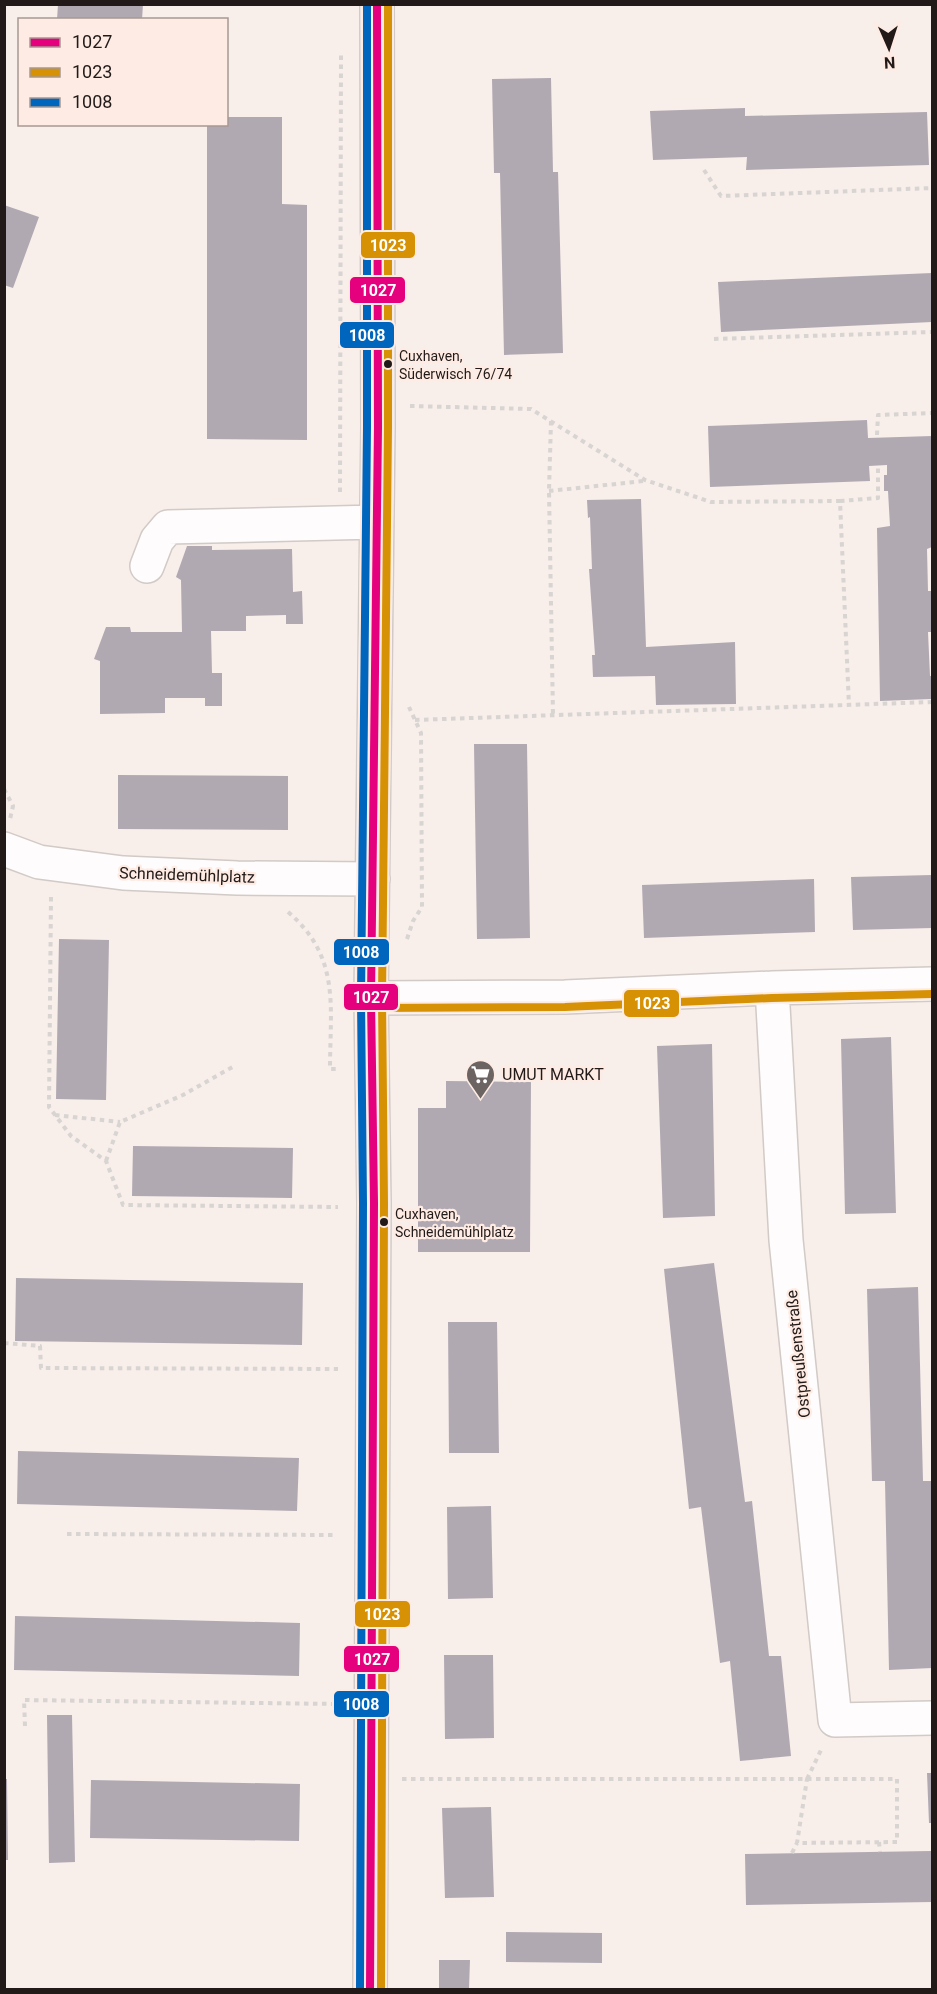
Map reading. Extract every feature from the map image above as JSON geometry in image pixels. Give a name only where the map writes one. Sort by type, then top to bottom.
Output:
[{"type":"street","points":[[370,1989],[374,1203],[371,998],[378,427],[377,4]]},
{"type":"street","points":[[147,566],[157,540],[168,527],[376,522]]},
{"type":"street","name":"Schneidemühlplatz","points":[[4,849],[39,862],[123,873],[237,878],[373,879]]},
{"type":"street","points":[[371,998],[565,997],[933,984]]},
{"type":"street","name":"Ostpreußenstraße","points":[[772,988],[786,1240],[835,1720]]},
{"type":"street","points":[[835,1720],[933,1718]]},
{"type":"path","points":[[341,52],[341,523]]},
{"type":"path","points":[[704,170],[721,196],[933,188]]},
{"type":"path","points":[[714,339],[933,332]]},
{"type":"path","points":[[407,406],[531,409],[645,480],[711,502],[840,501],[878,498],[878,466]]},
{"type":"path","points":[[877,435],[878,415],[933,413]]},
{"type":"path","points":[[551,421],[549,491],[553,715]]},
{"type":"path","points":[[549,491],[645,480]]},
{"type":"path","points":[[840,501],[849,706]]},
{"type":"path","points":[[415,720],[933,702]]},
{"type":"path","points":[[51,863],[49,1107],[71,1136],[106,1161],[123,1205],[338,1207]]},
{"type":"path","points":[[282,909],[290,913],[316,943],[325,963],[329,985],[330,1069],[339,1069]]},
{"type":"path","points":[[54,1114],[120,1122],[183,1095],[236,1065]]},
{"type":"path","points":[[106,1161],[120,1122]]},
{"type":"path","points":[[4,1344],[40,1346],[41,1368],[338,1369]]},
{"type":"path","points":[[67,1534],[336,1535]]},
{"type":"path","points":[[25,1726],[24,1700],[337,1704]]},
{"type":"path","points":[[792,1853],[797,1843],[807,1779],[835,1720]]},
{"type":"path","points":[[370,1779],[897,1779],[897,1842],[797,1843]]},
{"type":"path","points":[[879,1842],[880,1852]]},
{"type":"building","points":[[58,4],[143,4],[142,18],[57,18]]},
{"type":"building","points":[[551,78],[553,172],[558,172],[563,353],[504,355],[500,173],[494,173],[492,79]]},
{"type":"building","points":[[745,108],[745,116],[927,112],[929,165],[746,170],[747,157],[653,160],[650,111]]},
{"type":"building","points":[[228,117],[282,117],[282,204],[307,205],[307,440],[207,439],[207,126],[228,126]]},
{"type":"building","points":[[4,205],[39,217],[13,288],[4,285]]},
{"type":"building","points":[[932,273],[932,322],[721,332],[718,282]]},
{"type":"building","points":[[867,420],[868,438],[932,436],[932,547],[927,549],[928,591],[932,591],[932,632],[928,632],[930,676],[932,676],[931,699],[880,701],[877,528],[890,526],[888,491],[884,491],[884,475],[887,475],[887,465],[869,466],[870,481],[710,487],[708,426]]},
{"type":"building","points":[[641,499],[646,647],[735,642],[736,704],[656,705],[655,676],[593,677],[592,655],[595,655],[589,569],[592,569],[590,517],[588,518],[587,500]]},
{"type":"building","points":[[187,546],[212,546],[212,550],[292,549],[293,592],[302,591],[303,624],[286,624],[286,615],[246,616],[246,631],[211,631],[212,673],[222,673],[222,706],[205,706],[205,698],[165,698],[165,713],[100,714],[100,661],[94,659],[106,627],[130,627],[131,632],[182,632],[181,580],[176,577]]},
{"type":"building","points":[[474,744],[527,744],[530,938],[477,939]]},
{"type":"building","points":[[118,775],[288,776],[288,830],[118,829]]},
{"type":"building","points":[[932,875],[932,928],[853,930],[851,877]]},
{"type":"building","points":[[814,879],[815,932],[644,938],[642,885]]},
{"type":"building","points":[[59,939],[109,940],[106,1100],[56,1099]]},
{"type":"building","points":[[891,1037],[896,1213],[845,1214],[841,1039]]},
{"type":"building","points":[[712,1044],[715,1216],[663,1218],[657,1046]]},
{"type":"building","points":[[446,1081],[531,1082],[530,1252],[418,1252],[418,1108],[446,1108]]},
{"type":"building","points":[[133,1146],[293,1148],[292,1198],[132,1196]]},
{"type":"building","points":[[714,1263],[745,1502],[752,1501],[769,1656],[781,1656],[791,1756],[740,1761],[730,1661],[720,1663],[701,1507],[689,1509],[664,1269]]},
{"type":"building","points":[[16,1278],[303,1283],[302,1345],[15,1341]]},
{"type":"building","points":[[918,1287],[923,1481],[932,1481],[932,1668],[889,1670],[885,1481],[872,1481],[867,1289]]},
{"type":"building","points":[[448,1322],[497,1322],[499,1453],[449,1453]]},
{"type":"building","points":[[18,1451],[299,1458],[297,1511],[17,1504]]},
{"type":"building","points":[[491,1506],[493,1598],[448,1599],[447,1507]]},
{"type":"building","points":[[15,1616],[300,1623],[299,1676],[14,1670]]},
{"type":"building","points":[[444,1655],[493,1655],[494,1738],[445,1739]]},
{"type":"building","points":[[47,1715],[72,1715],[75,1862],[49,1863]]},
{"type":"building","points":[[927,1773],[932,1773],[932,1823],[929,1823]]},
{"type":"building","points":[[5,1779],[7,1779],[8,1860],[5,1860]]},
{"type":"building","points":[[91,1780],[300,1784],[299,1841],[90,1838]]},
{"type":"building","points":[[491,1807],[494,1897],[445,1898],[442,1808]]},
{"type":"building","points":[[931,1851],[932,1902],[746,1905],[745,1854]]},
{"type":"building","points":[[506,1932],[602,1933],[602,1963],[506,1962]]},
{"type":"building","points":[[439,1960],[470,1960],[469,1989],[439,1989]]},
{"type":"transit line","name":"1008","points":[[360,1990],[363,1203],[361,998],[367,427],[367,4]]},
{"type":"transit line","name":"1027","points":[[370,1990],[374,1203],[371,998],[378,427],[377,4]]},
{"type":"transit line","name":"1023","points":[[381,1990],[384,1203],[382,998],[388,427],[388,4]]},
{"type":"transit line","name":"1023","points":[[371,1008],[565,1007],[932,994]]},
{"type":"place","name":"Cuxhaven, Süderwisch 76/74","points":[[388,364]]},
{"type":"place","name":"UMUT MARKT","points":[[481,1100]]},
{"type":"place","name":"Cuxhaven, Schneidemühlplatz","points":[[384,1222]]}]
